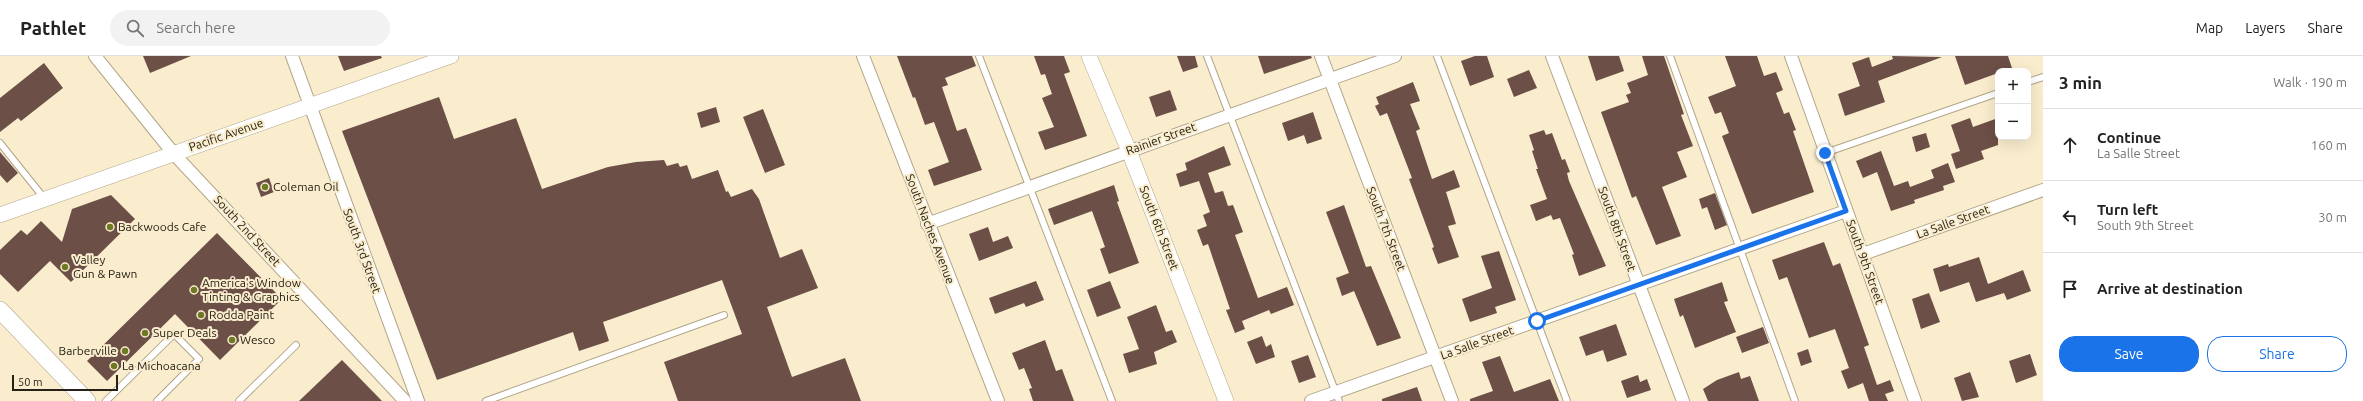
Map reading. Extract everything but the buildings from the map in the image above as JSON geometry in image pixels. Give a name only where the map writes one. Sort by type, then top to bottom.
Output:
[{"type":"main road","points":[[0,310],[87,401]]},
{"type":"street","name":"South 2nd Street","points":[[95,56],[174,154],[405,401]]},
{"type":"street","name":"South 3rd Street","points":[[292,56],[418,401]]},
{"type":"street","name":"Pacific Avenue","points":[[0,215],[309,106],[422,63],[451,56]]},
{"type":"street","name":"South Naches Avenue","points":[[863,56],[927,224],[998,401]]},
{"type":"street","name":"South 6th Street","points":[[1090,56],[1129,151],[1226,401]]},
{"type":"street","name":"South 7th Street","points":[[1321,56],[1452,401]]},
{"type":"street","name":"Rainier Street","points":[[927,224],[1395,56]]},
{"type":"street","name":"South 8th Street","points":[[1552,56],[1637,284],[1683,401]]},
{"type":"street","name":"South 9th Street","points":[[1791,56],[1915,401]]},
{"type":"street","name":"La Salle Street","points":[[1863,254],[2043,190]]},
{"type":"street","name":"La Salle Street","points":[[1311,401],[1338,397],[1435,358],[1637,284],[1846,211]]},
{"type":"lane","points":[[979,56],[1112,401]]},
{"type":"lane","points":[[1207,56],[1338,397]]},
{"type":"lane","points":[[1437,56],[1567,401]]},
{"type":"lane","points":[[1670,56],[1741,248],[1795,401]]},
{"type":"lane","points":[[2031,81],[2043,77]]},
{"type":"lane","points":[[1825,153],[1995,94]]},
{"type":"lane","points":[[0,143],[45,199]]},
{"type":"lane","points":[[486,401],[724,315]]},
{"type":"lane","points":[[106,401],[174,334],[199,359],[157,401]]},
{"type":"lane","points":[[239,401],[296,345]]},
{"type":"place","name":"Coleman Oil","points":[[265,187]]},
{"type":"place","name":"Backwoods Cafe","points":[[110,227]]},
{"type":"place","name":"Valley Gun & Pawn","points":[[65,267]]},
{"type":"place","name":"America's Window Tinting & Graphics","points":[[194,290]]},
{"type":"place","name":"Rodda Paint","points":[[201,315]]},
{"type":"place","name":"Super Deals","points":[[145,333]]},
{"type":"place","name":"Wesco","points":[[232,340]]},
{"type":"place","name":"Barberville","points":[[125,351]]},
{"type":"place","name":"La Michoacana","points":[[114,366]]},
{"type":"route","points":[[1537,321],[1637,284],[1846,211],[1825,153]]}]
